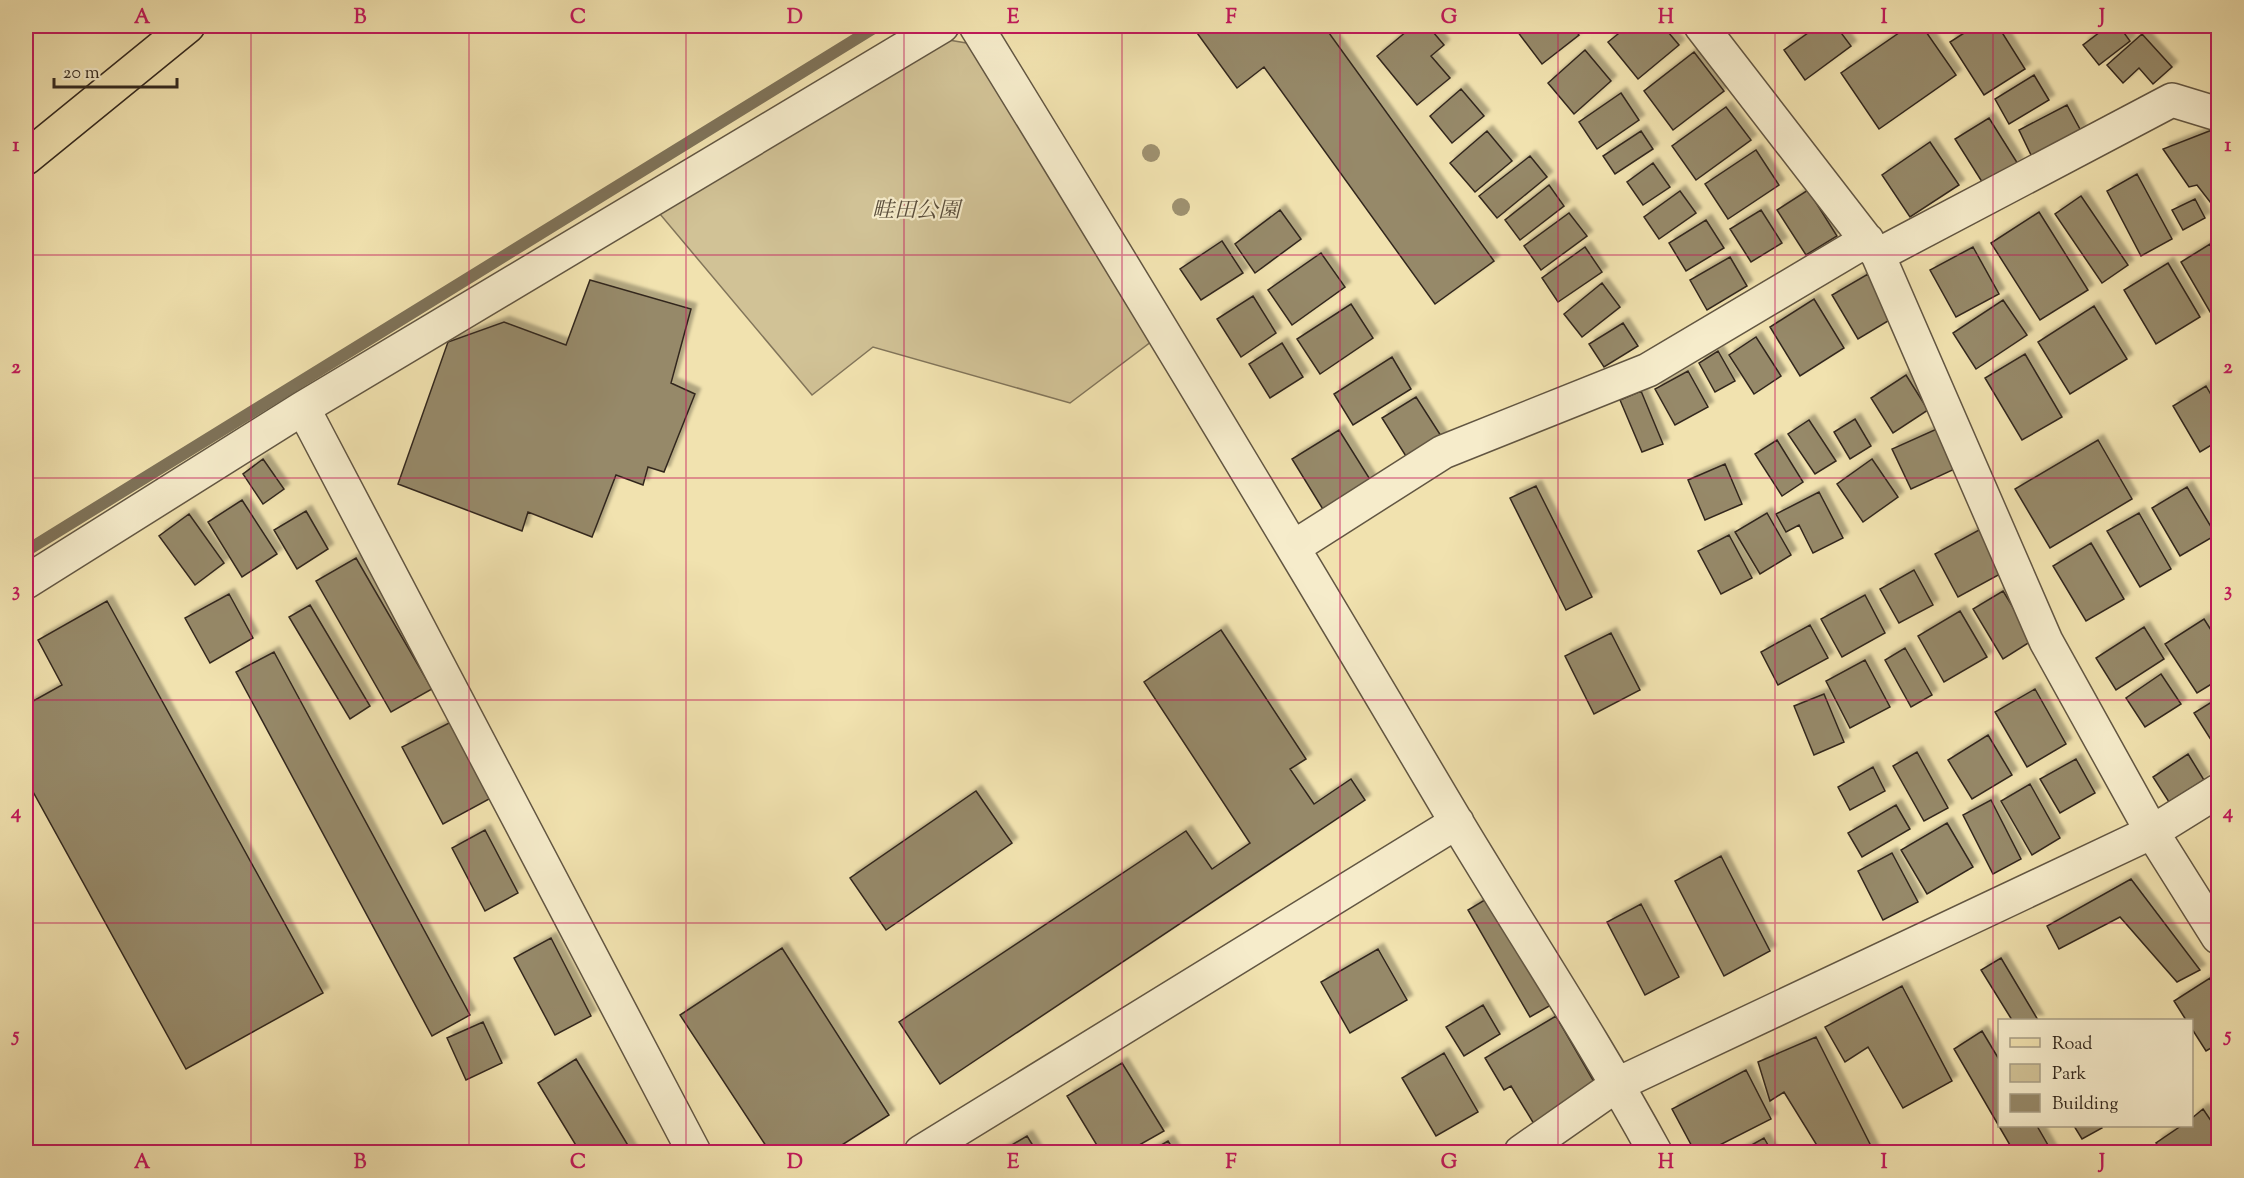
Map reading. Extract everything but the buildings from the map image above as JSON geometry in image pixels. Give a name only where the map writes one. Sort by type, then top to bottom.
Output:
[{"type":"main road","points":[[26,158],[188,26]]},
{"type":"street","points":[[26,582],[303,408],[942,26]]},
{"type":"street","points":[[976,26],[1618,1084],[1655,1152]]},
{"type":"street","points":[[1701,26],[1873,248],[2046,641],[2152,832],[2218,937]]},
{"type":"street","points":[[1294,547],[1443,452],[1648,370],[1873,248],[2172,99],[2218,114]]},
{"type":"street","points":[[303,408],[694,1152]]},
{"type":"street","points":[[1521,1152],[1618,1084],[2152,832],[2218,791]]},
{"type":"street","points":[[921,1152],[1457,822]]},
{"type":"green space","name":"畦田公園","points":[[925,36],[990,47],[1164,332],[1070,403],[873,347],[812,395],[649,201]]},
{"type":"waterway","points":[[26,551],[877,26]]}]
